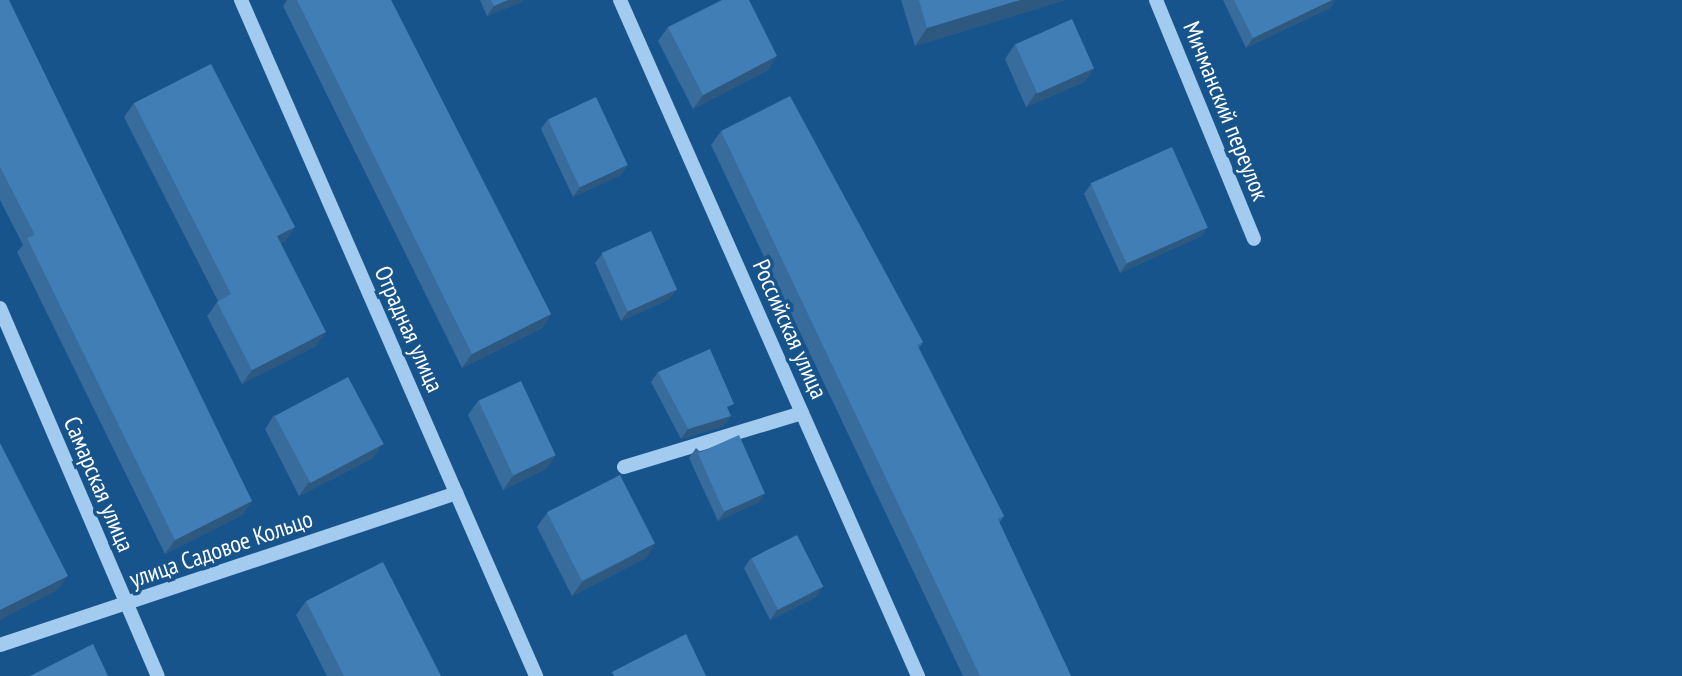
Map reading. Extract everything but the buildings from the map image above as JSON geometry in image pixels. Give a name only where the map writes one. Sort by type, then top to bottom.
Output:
[{"type":"street","name":"Отрадная улица","points":[[241,0],[536,676]]},
{"type":"street","name":"Российская улица","points":[[620,0],[918,676]]},
{"type":"street","name":"Мичманский переулок","points":[[1156,0],[1254,239]]},
{"type":"street","name":"Самарская улица","points":[[0,308],[158,676]]},
{"type":"street","points":[[624,467],[802,413]]},
{"type":"street","name":"улица Садовое Кольцо","points":[[0,645],[456,493]]}]
